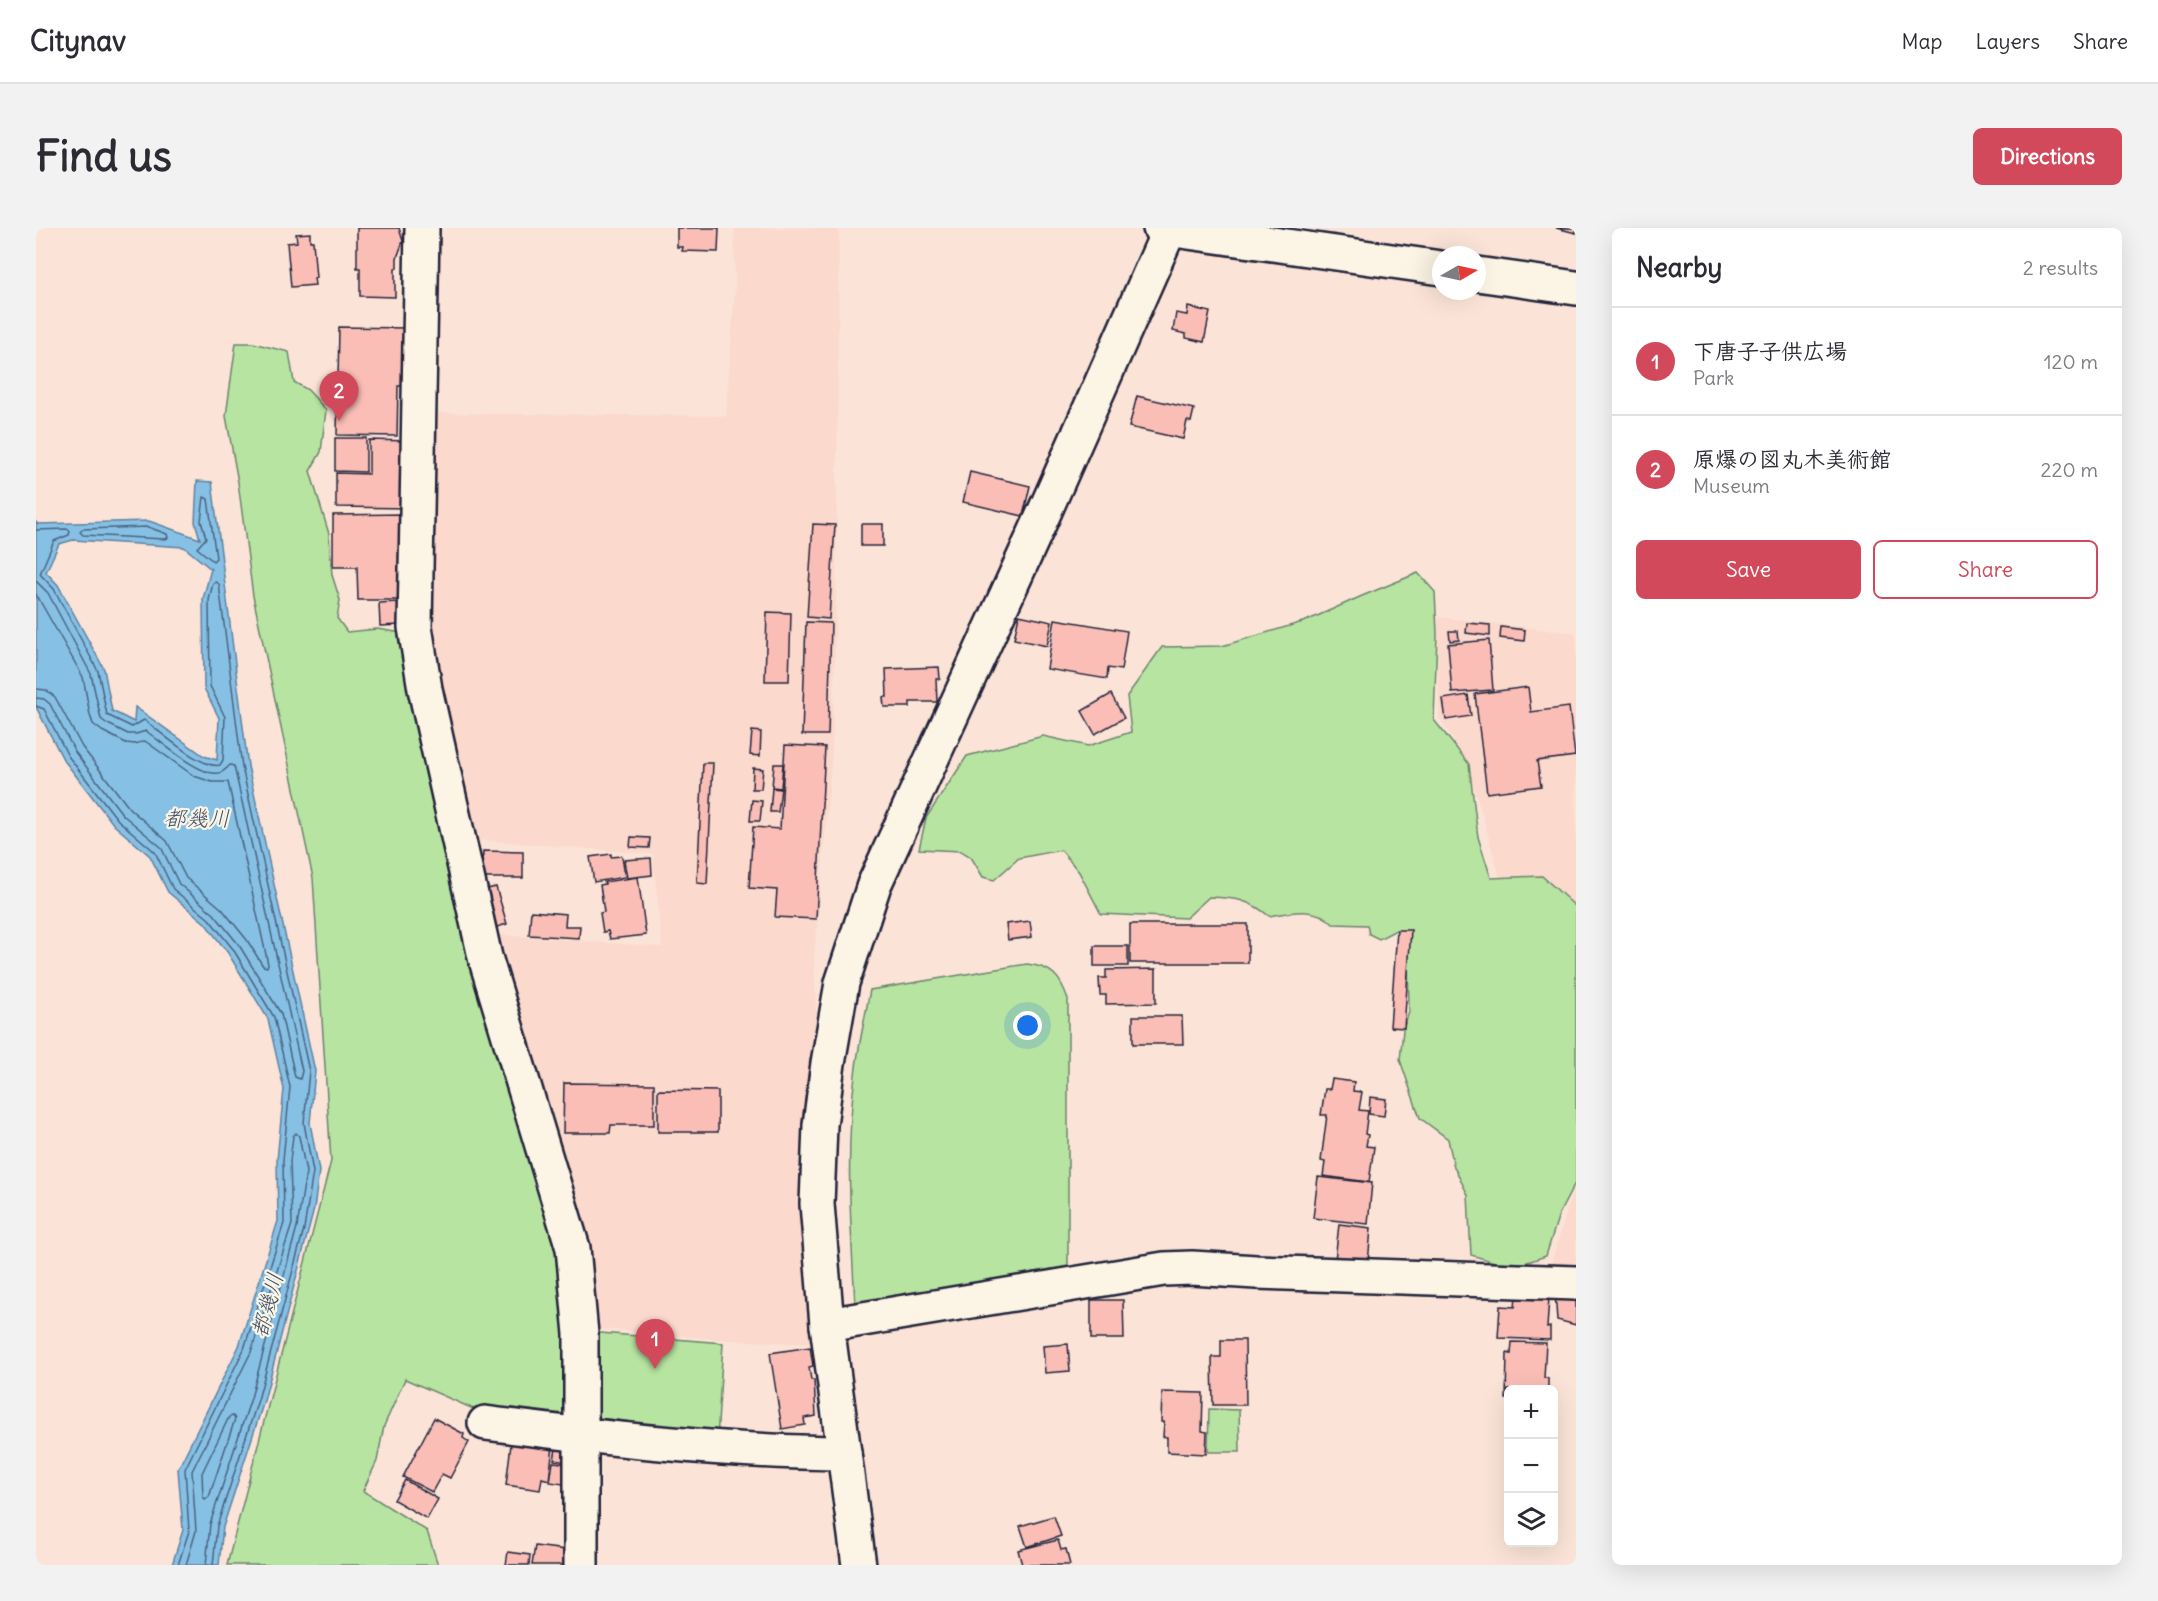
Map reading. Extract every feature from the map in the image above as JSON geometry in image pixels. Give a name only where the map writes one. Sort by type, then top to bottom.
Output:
[{"type":"street","points":[[422,228],[416,627],[425,689],[485,957],[573,1248],[581,1334],[580,1565]]},
{"type":"street","points":[[859,1565],[827,1325],[817,1204],[820,1125],[842,983],[874,885],[1040,522],[1166,229],[1432,267]]},
{"type":"street","points":[[1486,275],[1576,288]]},
{"type":"street","points":[[827,1325],[1164,1269],[1192,1268],[1576,1283]]},
{"type":"street","points":[[485,1423],[580,1435],[778,1452],[844,1453]]},
{"type":"shaded area","points":[[734,228],[839,228],[836,617],[832,755],[814,960],[817,1030],[802,1139],[802,1242],[814,1344],[728,1340],[592,1328],[490,934],[662,947],[653,854],[467,839],[428,653],[429,413],[726,416],[735,286]]},
{"type":"shaded area","points":[[1437,617],[1576,633],[1576,923],[1511,916],[1477,797],[1453,740],[1439,718]]},
{"type":"shaded area","points":[[1576,1181],[1576,1271],[1549,1270]]},
{"type":"green space","points":[[236,343],[253,343],[289,352],[294,382],[308,390],[326,410],[321,452],[310,471],[329,534],[332,575],[340,600],[337,618],[347,632],[377,629],[402,633],[444,755],[558,1166],[575,1414],[562,1423],[478,1411],[405,1379],[384,1426],[377,1461],[363,1491],[427,1531],[438,1565],[227,1565],[331,1161],[313,878],[253,596],[238,482],[226,416]]},
{"type":"green space","points":[[1418,573],[1435,592],[1437,634],[1434,720],[1469,764],[1478,837],[1491,878],[1542,876],[1576,907],[1576,1181],[1559,1214],[1546,1256],[1512,1267],[1471,1255],[1468,1195],[1454,1167],[1448,1139],[1420,1118],[1400,1060],[1403,1030],[1409,1012],[1408,953],[1396,930],[1379,939],[1369,934],[1367,925],[1333,924],[1319,915],[1303,912],[1269,916],[1248,903],[1218,897],[1209,897],[1186,918],[1101,914],[1079,872],[1061,850],[1019,858],[994,880],[983,877],[971,857],[961,851],[919,849],[926,818],[967,756],[1043,736],[1088,746],[1131,732],[1127,696],[1162,647],[1222,646],[1306,621]]},
{"type":"green space","points":[[1027,964],[1036,965],[1054,974],[1062,984],[1068,999],[1068,1266],[855,1304],[850,1132],[856,1064],[870,990]]},
{"type":"green space","points":[[588,1332],[723,1343],[717,1440],[609,1430],[592,1415]]},
{"type":"green space","points":[[1209,1409],[1239,1410],[1240,1452],[1208,1452]]},
{"type":"water","name":"都幾川","points":[[197,481],[212,482],[248,766],[315,1071],[310,1123],[319,1171],[314,1209],[264,1401],[223,1527],[219,1565],[172,1565],[183,1530],[178,1469],[239,1346],[278,1221],[277,1160],[284,1089],[268,1019],[228,953],[205,923],[168,892],[150,856],[114,825],[63,759],[36,707],[36,522],[38,524],[149,521],[200,539],[195,522]],"holes":[[[73,540],[184,547],[211,569],[203,599],[204,688],[219,718],[217,760],[204,756],[135,707],[134,722],[112,711],[104,669],[58,585],[46,572],[59,544]]]},
{"type":"building","points":[[357,228],[399,228],[403,241],[397,258],[397,268],[395,268],[395,297],[360,296]]},
{"type":"building","points":[[677,228],[719,228],[718,252],[682,251],[683,247],[677,247]]},
{"type":"building","points":[[1556,228],[1576,228],[1576,233]]},
{"type":"building","points":[[310,233],[310,241],[313,241],[315,285],[291,287],[287,243],[297,242],[296,234]]},
{"type":"building","points":[[1188,307],[1210,312],[1204,342],[1186,338],[1186,334],[1173,331],[1176,313],[1187,315]]},
{"type":"building","points":[[339,327],[407,328],[412,386],[398,386],[397,436],[337,435]]},
{"type":"building","points":[[1137,396],[1194,409],[1191,422],[1187,421],[1183,439],[1129,427]]},
{"type":"building","points":[[335,438],[366,438],[366,472],[335,471]]},
{"type":"building","points":[[369,440],[410,441],[409,508],[336,507],[336,473],[369,474]]},
{"type":"building","points":[[970,472],[1030,486],[1023,516],[963,502]]},
{"type":"building","points":[[403,514],[404,600],[358,600],[357,567],[333,567],[333,515]]},
{"type":"building","points":[[813,524],[835,525],[829,619],[807,617]]},
{"type":"building","points":[[861,524],[883,524],[883,546],[861,546]]},
{"type":"building","points":[[399,602],[400,625],[380,626],[379,603]]},
{"type":"building","points":[[767,612],[791,613],[789,681],[765,681]]},
{"type":"building","points":[[1019,615],[1052,622],[1047,646],[1014,639]]},
{"type":"building","points":[[1055,619],[1127,631],[1121,670],[1108,668],[1107,679],[1047,669]]},
{"type":"building","points":[[806,622],[831,623],[828,735],[802,735]]},
{"type":"building","points":[[1467,623],[1490,625],[1490,636],[1466,633]]},
{"type":"building","points":[[1501,627],[1525,630],[1524,641],[1500,638]]},
{"type":"building","points":[[1449,631],[1458,631],[1459,640],[1450,641]]},
{"type":"building","points":[[1489,640],[1493,690],[1452,693],[1448,644]]},
{"type":"building","points":[[939,667],[940,679],[936,679],[937,702],[910,702],[910,707],[884,707],[883,697],[887,697],[886,669]]},
{"type":"building","points":[[1528,687],[1531,712],[1569,707],[1575,756],[1537,761],[1541,786],[1487,793],[1475,694]]},
{"type":"building","points":[[1111,694],[1124,718],[1095,734],[1082,711]]},
{"type":"building","points":[[1468,695],[1471,716],[1446,720],[1443,699]]},
{"type":"building","points":[[752,731],[761,732],[760,756],[750,755]]},
{"type":"building","points":[[785,745],[825,747],[816,919],[775,917],[777,890],[749,888],[753,827],[780,829]]},
{"type":"building","points":[[703,763],[713,763],[707,884],[697,883]]},
{"type":"building","points":[[774,764],[783,764],[781,788],[772,787]]},
{"type":"building","points":[[753,768],[763,769],[761,789],[752,789]]},
{"type":"building","points":[[772,788],[781,789],[778,812],[770,812]]},
{"type":"building","points":[[752,800],[762,801],[760,821],[750,821]]},
{"type":"building","points":[[631,837],[650,838],[649,848],[630,847]]},
{"type":"building","points":[[483,851],[523,852],[523,878],[482,878]]},
{"type":"building","points":[[611,854],[611,857],[622,856],[625,877],[594,882],[590,857]]},
{"type":"building","points":[[651,858],[652,875],[627,878],[624,860]]},
{"type":"building","points":[[638,877],[646,935],[610,939],[608,931],[603,932],[600,913],[604,912],[600,885],[605,884],[604,882]]},
{"type":"building","points":[[496,887],[507,924],[494,928],[483,890]]},
{"type":"building","points":[[531,911],[566,914],[565,926],[580,926],[579,938],[529,935]]},
{"type":"building","points":[[1030,921],[1032,937],[1008,940],[1006,924]]},
{"type":"building","points":[[1130,924],[1248,924],[1248,963],[1130,963]]},
{"type":"building","points":[[1397,930],[1411,930],[1404,1028],[1390,1027]]},
{"type":"building","points":[[1094,946],[1128,946],[1128,966],[1094,966]]},
{"type":"building","points":[[1156,969],[1156,1003],[1106,1004],[1106,995],[1100,995],[1099,978],[1106,978],[1106,970]]},
{"type":"building","points":[[1133,1016],[1182,1016],[1183,1044],[1133,1044]]},
{"type":"building","points":[[1332,1079],[1354,1082],[1353,1091],[1362,1092],[1359,1110],[1368,1111],[1366,1146],[1374,1147],[1369,1182],[1323,1176],[1325,1162],[1321,1161],[1327,1115],[1321,1115],[1325,1089],[1330,1089]]},
{"type":"building","points":[[564,1083],[654,1084],[654,1125],[611,1125],[610,1133],[563,1133]]},
{"type":"building","points":[[658,1090],[718,1091],[718,1132],[658,1132]]},
{"type":"building","points":[[1370,1097],[1386,1099],[1384,1116],[1369,1114]]},
{"type":"building","points":[[1318,1177],[1372,1183],[1368,1224],[1313,1218]]},
{"type":"building","points":[[1339,1224],[1371,1228],[1368,1264],[1335,1260]]},
{"type":"building","points":[[1555,1292],[1576,1292],[1576,1325],[1557,1320]]},
{"type":"building","points":[[1516,1296],[1549,1297],[1547,1328],[1550,1327],[1550,1340],[1498,1338],[1500,1306],[1515,1307]]},
{"type":"building","points":[[1091,1300],[1123,1300],[1124,1339],[1091,1339]]},
{"type":"building","points":[[1221,1340],[1245,1340],[1246,1405],[1213,1405],[1212,1357],[1221,1357]]},
{"type":"building","points":[[1512,1342],[1546,1343],[1544,1378],[1548,1378],[1548,1385],[1506,1385],[1507,1353],[1511,1354]]},
{"type":"building","points":[[1068,1344],[1070,1371],[1045,1373],[1043,1346]]},
{"type":"building","points":[[810,1347],[813,1366],[809,1367],[811,1380],[814,1380],[816,1416],[804,1418],[805,1425],[782,1429],[770,1353]]},
{"type":"building","points":[[1162,1392],[1203,1393],[1202,1431],[1207,1432],[1206,1454],[1167,1452],[1167,1437],[1163,1437],[1164,1422],[1161,1422]]},
{"type":"building","points":[[434,1418],[464,1434],[463,1438],[469,1442],[450,1478],[442,1474],[432,1492],[403,1477]]},
{"type":"building","points":[[512,1436],[553,1446],[549,1480],[542,1478],[540,1490],[506,1485]]},
{"type":"building","points":[[557,1443],[570,1445],[567,1462],[554,1460]]},
{"type":"building","points":[[553,1462],[572,1464],[569,1485],[550,1482]]},
{"type":"building","points":[[405,1480],[438,1499],[427,1519],[394,1500]]},
{"type":"building","points":[[1054,1516],[1061,1536],[1027,1547],[1020,1526]]},
{"type":"building","points":[[1058,1540],[1061,1550],[1066,1549],[1070,1565],[1022,1565],[1018,1550]]},
{"type":"building","points":[[535,1546],[573,1551],[571,1565],[532,1565]]},
{"type":"building","points":[[508,1552],[530,1555],[529,1565],[506,1565]]},
{"type":"place","name":"原爆の図丸木美術館","points":[[339,421]]},
{"type":"place","name":"下唐子子供広場","points":[[655,1369]]}]
